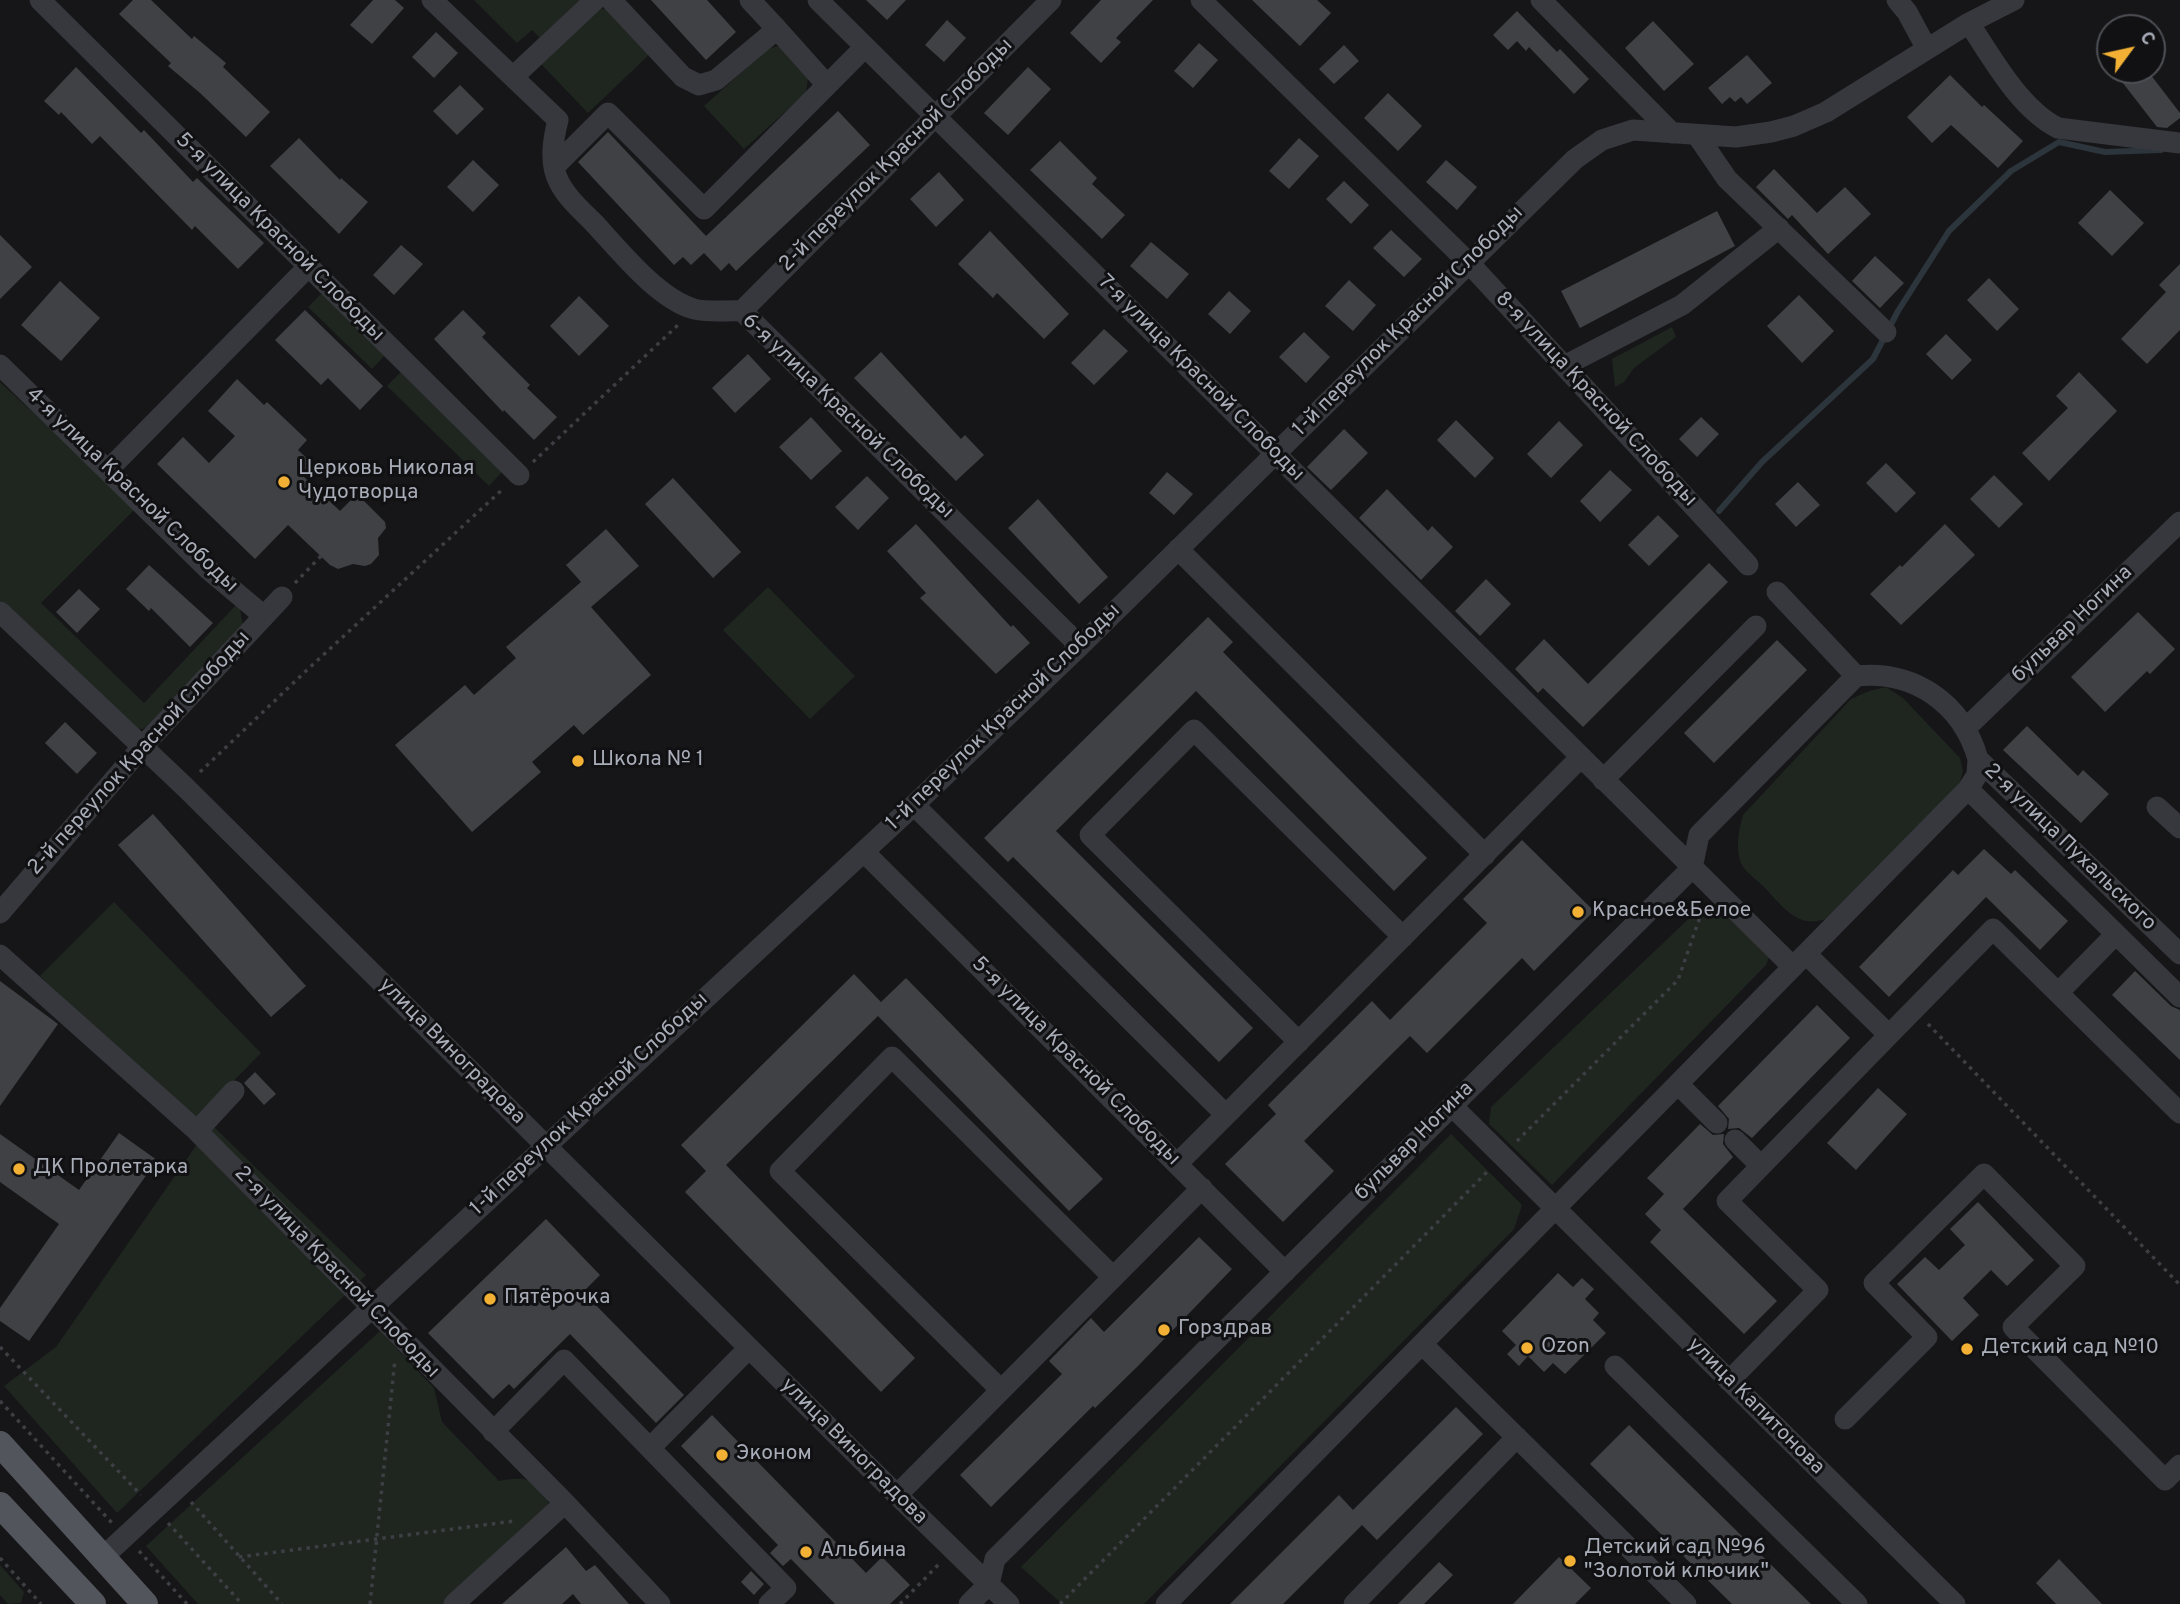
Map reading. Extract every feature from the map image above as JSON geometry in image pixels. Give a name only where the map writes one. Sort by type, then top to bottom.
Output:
[{"type":"main road","points":[[0,1444],[145,1604]]},
{"type":"main road","points":[[0,1505],[93,1604]]},
{"type":"main road","points":[[62,1570],[86,1568],[103,1557]]},
{"type":"street","name":"5-я улица Красной Слободы","points":[[40,0],[519,475]]},
{"type":"street","points":[[432,0],[558,120],[552,144],[554,167]]},
{"type":"street","points":[[513,77],[595,0]]},
{"type":"street","points":[[611,0],[683,76],[699,85],[716,80],[777,29]]},
{"type":"street","points":[[751,0],[827,85]]},
{"type":"street","name":"7-я улица Красной Слободы","points":[[818,0],[1692,868],[1889,1035]]},
{"type":"street","name":"2-й переулок Красной Слободы","points":[[742,311],[1051,0]]},
{"type":"street","name":"8-я улица Красной Слободы","points":[[1201,0],[1468,262],[1748,565]]},
{"type":"street","points":[[1541,0],[1672,133]]},
{"type":"street","points":[[1897,0],[1907,12],[1927,49]]},
{"type":"street","name":"1-й переулок Красной Слободы","points":[[103,1557],[915,805],[1276,454],[1468,262],[1588,149],[1618,133],[1633,130],[1748,136],[1805,122],[1836,106],[1969,23],[2014,0]]},
{"type":"street","points":[[1969,23],[2000,69],[2041,119],[2058,128],[2180,143]]},
{"type":"street","points":[[554,167],[608,113],[704,209],[865,47]]},
{"type":"street","points":[[1697,135],[1727,179],[1886,332]]},
{"type":"street","name":"6-я улица Красной Слободы","points":[[554,167],[559,183],[572,199],[646,279],[695,310],[742,311],[1080,646]]},
{"type":"street","points":[[1564,366],[1682,305],[1779,228]]},
{"type":"street","points":[[108,470],[308,267]]},
{"type":"street","name":"4-я улица Красной Слободы","points":[[0,365],[209,570],[264,616]]},
{"type":"street","name":"бульвар Ногина","points":[[1965,728],[2180,522]]},
{"type":"street","points":[[1178,549],[1485,855]]},
{"type":"street","points":[[1692,868],[1699,835],[1856,676],[1777,592]]},
{"type":"street","name":"2-й переулок Красной Слободы","points":[[0,913],[142,747],[282,597]]},
{"type":"street","name":"улица Виноградова","points":[[0,612],[185,787],[952,1551],[1009,1604]]},
{"type":"street","points":[[1603,780],[1756,626]]},
{"type":"street","name":"2-я улица Пухальского","points":[[1856,676],[1893,677],[1919,685],[1942,700],[1965,728],[1978,759],[2180,954]]},
{"type":"street","points":[[1298,1042],[1090,835],[1194,730],[1403,937]]},
{"type":"street","points":[[1177,1164],[1580,758]]},
{"type":"street","points":[[1167,1604],[1968,789],[1977,775],[1978,759]]},
{"type":"street","points":[[1968,789],[2180,997]]},
{"type":"street","points":[[915,805],[1226,1115]]},
{"type":"street","points":[[2157,807],[2180,828]]},
{"type":"street","name":"5-я улица Красной Слободы","points":[[864,852],[1285,1272]]},
{"type":"street","name":"бульвар Ногина","points":[[968,1604],[989,1584],[995,1559],[1692,868]]},
{"type":"street","points":[[1729,1381],[1818,1290],[1727,1201],[1993,929],[2180,1113]]},
{"type":"street","points":[[2058,993],[2116,934]]},
{"type":"street","name":"2-я улица Красной Слободы","points":[[0,956],[197,1131],[493,1432],[558,1509],[660,1604]]},
{"type":"street","points":[[1001,1390],[780,1171],[892,1057],[1113,1277]]},
{"type":"street","points":[[1678,1084],[1717,1123]]},
{"type":"street","points":[[197,1131],[234,1091]]},
{"type":"street","name":"улица Капитонова","points":[[1452,1106],[1955,1604]]},
{"type":"street","points":[[1735,1140],[1761,1166]]},
{"type":"street","points":[[1844,1419],[1927,1337],[1874,1283],[1984,1174],[2075,1266],[2014,1327],[2165,1480],[2180,1465]]},
{"type":"street","points":[[897,1495],[1202,1188]]},
{"type":"street","points":[[1422,1344],[1686,1604]]},
{"type":"street","points":[[650,1448],[749,1348]]},
{"type":"street","points":[[493,1432],[564,1360],[786,1588],[769,1604]]},
{"type":"street","points":[[1615,1366],[1857,1604]]},
{"type":"street","points":[[1354,1604],[1517,1437]]},
{"type":"street","points":[[454,1604],[558,1509]]},
{"type":"path","points":[[185,787],[307,670],[695,310]]},
{"type":"path","points":[[282,597],[321,556]]},
{"type":"path","points":[[1060,1604],[1678,980],[1700,917],[1692,868]]},
{"type":"path","points":[[1914,1010],[2180,1285]]},
{"type":"path","points":[[370,1604],[397,1336]]},
{"type":"path","points":[[0,1347],[242,1604]]},
{"type":"path","points":[[0,1401],[187,1604]]},
{"type":"path","points":[[178,1487],[282,1604]]},
{"type":"path","points":[[239,1557],[377,1541],[558,1509]]},
{"type":"path","points":[[900,1604],[952,1551]]},
{"type":"path","points":[[0,1558],[41,1604]]},
{"type":"shaded area","points":[[474,0],[580,0],[540,38],[532,30],[517,43]]},
{"type":"shaded area","points":[[613,8],[653,51],[588,113],[541,64],[601,9]]},
{"type":"shaded area","points":[[778,46],[784,49],[808,78],[806,93],[744,149],[704,106],[764,52]]},
{"type":"shaded area","points":[[324,291],[387,353],[372,369],[308,307]]},
{"type":"shaded area","points":[[1672,327],[1676,337],[1634,368],[1624,382],[1615,387],[1612,359]]},
{"type":"shaded area","points":[[404,369],[506,468],[489,486],[387,386]]},
{"type":"shaded area","points":[[0,382],[239,603],[244,631],[161,721],[142,729],[130,728],[0,601]],"holes":[[[134,510],[236,605],[144,703],[41,603]]]},
{"type":"shaded area","points":[[768,587],[855,676],[810,719],[723,630]]},
{"type":"shaded area","points":[[1886,687],[1903,698],[1960,758],[1963,771],[1957,792],[1835,915],[1823,920],[1803,920],[1787,910],[1743,866],[1738,845],[1743,815],[1851,699]]},
{"type":"shaded area","points":[[1728,901],[1772,950],[1766,965],[1552,1185],[1489,1124],[1491,1107],[1702,906]]},
{"type":"shaded area","points":[[114,902],[261,1053],[194,1121],[40,976]]},
{"type":"shaded area","points":[[211,1124],[366,1275],[117,1513],[4,1386],[56,1347]]},
{"type":"shaded area","points":[[1451,1134],[1522,1205],[1514,1229],[1144,1604],[1062,1604],[1021,1567]]},
{"type":"shaded area","points":[[380,1331],[434,1388],[442,1422],[499,1481],[524,1479],[537,1484],[549,1506],[445,1604],[198,1604],[146,1546]]},
{"type":"shaded area","points":[[0,1565],[24,1592],[21,1603],[8,1604],[0,1595]]},
{"type":"building","points":[[133,0],[151,0],[192,39],[194,36],[226,63],[223,67],[270,112],[246,137],[168,66],[171,63],[119,14]]},
{"type":"building","points":[[373,0],[395,0],[404,8],[372,44],[350,25]]},
{"type":"building","points":[[651,0],[707,0],[736,32],[706,60]]},
{"type":"building","points":[[866,0],[906,0],[887,20]]},
{"type":"building","points":[[1101,0],[1153,0],[1116,38],[1121,42],[1101,63],[1070,33]]},
{"type":"building","points":[[1252,0],[1317,0],[1331,13],[1300,46]]},
{"type":"building","points":[[1517,11],[1557,52],[1560,49],[1589,79],[1574,94],[1529,47],[1526,51],[1517,41],[1508,50],[1493,35]]},
{"type":"building","points":[[947,20],[966,38],[944,62],[925,45]]},
{"type":"building","points":[[1653,21],[1694,64],[1664,91],[1625,48]]},
{"type":"building","points":[[436,32],[458,53],[434,78],[412,57]]},
{"type":"building","points":[[1199,43],[1218,60],[1193,88],[1174,71]]},
{"type":"building","points":[[1344,45],[1359,61],[1334,84],[1319,69]]},
{"type":"building","points":[[1747,55],[1772,83],[1747,104],[1741,97],[1735,102],[1730,97],[1722,104],[1708,88]]},
{"type":"building","points":[[76,67],[141,133],[144,130],[193,182],[197,178],[264,243],[238,269],[195,226],[192,230],[100,136],[92,144],[61,112],[59,115],[44,101]]},
{"type":"building","points":[[1028,67],[1051,89],[1008,135],[984,113]]},
{"type":"building","points":[[1950,75],[1982,107],[1984,105],[2023,141],[1998,168],[1951,125],[1932,143],[1907,117]]},
{"type":"building","points":[[2124,84],[2158,84],[2180,113],[2180,118],[2167,128],[2157,127]]},
{"type":"building","points":[[460,85],[484,109],[457,135],[433,111]]},
{"type":"building","points":[[1388,93],[1422,126],[1398,151],[1364,118]]},
{"type":"building","points":[[838,111],[870,145],[736,271],[729,263],[721,271],[704,253],[691,265],[683,257],[674,265],[578,162],[608,132],[706,236]]},
{"type":"building","points":[[299,138],[340,180],[341,178],[368,202],[339,234],[270,166]]},
{"type":"building","points":[[1299,138],[1319,156],[1289,189],[1269,171]]},
{"type":"building","points":[[1060,141],[1097,178],[1092,184],[1125,215],[1102,239],[1030,170]]},
{"type":"building","points":[[473,160],[499,185],[473,212],[447,187]]},
{"type":"building","points":[[1446,160],[1477,187],[1457,210],[1426,182]]},
{"type":"building","points":[[1774,169],[1817,213],[1845,187],[1871,214],[1828,254],[1792,215],[1788,219],[1756,187]]},
{"type":"building","points":[[939,172],[964,200],[936,227],[910,199]]},
{"type":"building","points":[[1344,181],[1369,205],[1351,224],[1326,199]]},
{"type":"building","points":[[2110,190],[2144,223],[2112,256],[2078,223]]},
{"type":"building","points":[[1717,211],[1735,246],[1580,328],[1561,291]]},
{"type":"building","points":[[1391,230],[1422,259],[1404,277],[1373,248]]},
{"type":"building","points":[[990,231],[1069,314],[1044,339],[997,293],[993,298],[958,264]]},
{"type":"building","points":[[0,235],[32,267],[0,299]]},
{"type":"building","points":[[1151,242],[1189,274],[1167,299],[1130,266]]},
{"type":"building","points":[[401,245],[423,264],[394,295],[373,275]]},
{"type":"building","points":[[1875,256],[1904,283],[1880,308],[1852,281]]},
{"type":"building","points":[[2180,264],[2180,330],[2147,364],[2121,339],[2166,292],[2159,285]]},
{"type":"building","points":[[1989,278],[2019,309],[1997,331],[1967,300]]},
{"type":"building","points":[[1349,280],[1376,305],[1353,331],[1325,306]]},
{"type":"building","points":[[60,281],[100,318],[61,361],[21,325]]},
{"type":"building","points":[[1229,291],[1251,311],[1230,334],[1208,314]]},
{"type":"building","points":[[1799,295],[1834,331],[1802,363],[1767,326]]},
{"type":"building","points":[[579,296],[609,326],[579,356],[550,326]]},
{"type":"building","points":[[305,310],[383,386],[360,410],[328,378],[321,385],[275,340]]},
{"type":"building","points":[[463,310],[486,333],[482,337],[530,385],[527,388],[557,417],[534,440],[504,410],[503,412],[434,339]]},
{"type":"building","points":[[1104,329],[1128,351],[1094,385],[1071,363]]},
{"type":"building","points":[[1304,332],[1330,357],[1306,383],[1279,357]]},
{"type":"building","points":[[1946,334],[1972,360],[1952,380],[1926,354]]},
{"type":"building","points":[[881,352],[961,439],[965,435],[984,455],[956,481],[854,378]]},
{"type":"building","points":[[748,354],[771,379],[735,413],[712,388]]},
{"type":"building","points":[[2079,372],[2117,411],[2049,481],[2022,453],[2068,408],[2056,396]]},
{"type":"building","points":[[237,379],[264,405],[267,402],[307,440],[298,450],[315,466],[304,477],[340,511],[357,494],[385,522],[386,528],[378,538],[379,555],[371,564],[353,564],[338,569],[330,565],[288,525],[255,559],[157,464],[183,437],[209,463],[235,436],[208,411]]},
{"type":"building","points":[[811,417],[842,451],[811,480],[779,447]]},
{"type":"building","points":[[1701,417],[1719,434],[1697,457],[1679,439]]},
{"type":"building","points":[[1456,420],[1494,458],[1475,478],[1437,440]]},
{"type":"building","points":[[1559,421],[1583,445],[1551,478],[1527,454]]},
{"type":"building","points":[[1344,429],[1368,453],[1331,490],[1307,467]]},
{"type":"building","points":[[1886,463],[1916,493],[1896,513],[1866,483]]},
{"type":"building","points":[[1610,470],[1632,490],[1600,522],[1580,501]]},
{"type":"building","points":[[1167,472],[1193,494],[1174,515],[1149,493]]},
{"type":"building","points":[[1994,475],[2023,504],[1999,528],[1970,499]]},
{"type":"building","points":[[867,476],[889,498],[858,530],[835,507]]},
{"type":"building","points":[[673,478],[741,552],[713,578],[645,504]]},
{"type":"building","points":[[1798,482],[1820,505],[1796,527],[1775,504]]},
{"type":"building","points":[[1387,489],[1428,531],[1432,526],[1453,547],[1421,580],[1359,518]]},
{"type":"building","points":[[1038,499],[1108,577],[1079,604],[1008,528]]},
{"type":"building","points":[[1658,515],[1679,536],[1649,566],[1628,545]]},
{"type":"building","points":[[916,524],[1011,627],[1013,625],[1030,643],[996,674],[920,598],[926,593],[887,551]]},
{"type":"building","points":[[1945,524],[1975,555],[1901,625],[1870,594]]},
{"type":"building","points":[[606,529],[639,566],[591,607],[651,675],[583,735],[574,725],[532,762],[541,772],[472,832],[395,745],[465,685],[474,695],[516,658],[506,647],[581,582],[566,565]]},
{"type":"building","points":[[1709,563],[1728,582],[1583,727],[1543,688],[1538,693],[1515,669],[1544,639],[1588,684]]},
{"type":"building","points":[[149,565],[213,623],[190,647],[151,608],[149,611],[126,589]]},
{"type":"building","points":[[1486,579],[1511,604],[1480,636],[1455,611]]},
{"type":"building","points":[[79,589],[100,609],[77,633],[56,612]]},
{"type":"building","points":[[2138,612],[2175,649],[2150,674],[2147,671],[2105,712],[2071,677]]},
{"type":"building","points":[[1208,617],[1233,642],[1223,652],[1427,858],[1394,891],[1196,691],[1056,831],[1253,1028],[1219,1062],[1013,857],[1008,862],[984,838]]},
{"type":"building","points":[[1777,640],[1807,670],[1714,763],[1684,733]]},
{"type":"building","points":[[65,722],[97,753],[77,774],[45,743]]},
{"type":"building","points":[[2027,726],[2078,776],[2083,770],[2109,794],[2081,823],[2003,750]]},
{"type":"building","points":[[153,814],[306,986],[271,1017],[118,845]]},
{"type":"building","points":[[1522,840],[1594,911],[1534,971],[1522,958],[1427,1053],[1410,1036],[1304,1141],[1334,1171],[1283,1222],[1225,1164],[1276,1114],[1268,1105],[1372,1001],[1390,1020],[1487,923],[1463,899]]},
{"type":"building","points":[[1984,849],[2011,874],[2015,870],[2068,921],[2040,950],[1986,897],[1889,997],[1859,967],[1953,870],[1958,875]]},
{"type":"building","points":[[2135,971],[2171,1006],[2180,1010],[2180,1060],[2112,995]]},
{"type":"building","points":[[854,974],[881,1002],[906,978],[1103,1179],[1069,1211],[878,1016],[726,1165],[915,1358],[881,1392],[685,1192],[706,1171],[681,1145]]},
{"type":"building","points":[[0,981],[58,1024],[0,1106]]},
{"type":"building","points":[[1817,1005],[1850,1038],[1752,1138],[1739,1128],[1728,1129],[1729,1119],[1718,1106]]},
{"type":"building","points":[[255,1072],[276,1094],[264,1105],[244,1083]]},
{"type":"building","points":[[1878,1088],[1907,1114],[1856,1170],[1827,1143]]},
{"type":"building","points":[[1700,1124],[1713,1135],[1724,1134],[1723,1144],[1733,1157],[1683,1209],[1777,1301],[1744,1334],[1650,1242],[1661,1230],[1645,1214],[1664,1194],[1647,1178]]},
{"type":"building","points":[[119,1133],[157,1160],[29,1341],[0,1321],[0,1308],[59,1224],[0,1182],[0,1134],[79,1190]]},
{"type":"building","points":[[1978,1202],[2034,1260],[2007,1286],[1991,1270],[1963,1298],[1979,1315],[1952,1341],[1897,1284],[1925,1257],[1939,1270],[1965,1245],[1950,1229]]},
{"type":"building","points":[[546,1219],[600,1275],[583,1292],[684,1395],[656,1423],[570,1334],[514,1389],[509,1384],[493,1399],[428,1333]]},
{"type":"building","points":[[1199,1237],[1232,1269],[1138,1366],[1095,1408],[1093,1406],[991,1507],[960,1475],[1062,1374],[1049,1361],[1091,1318],[1104,1332]]},
{"type":"building","points":[[1558,1273],[1573,1287],[1582,1278],[1594,1289],[1585,1299],[1599,1313],[1593,1320],[1606,1333],[1565,1374],[1553,1363],[1544,1372],[1528,1356],[1519,1366],[1507,1354],[1516,1345],[1502,1331]]},
{"type":"building","points":[[1456,1407],[1483,1434],[1377,1540],[1362,1525],[1283,1604],[1230,1604],[1339,1495],[1353,1510]]},
{"type":"building","points":[[712,1415],[866,1573],[882,1557],[910,1585],[890,1604],[835,1604],[791,1559],[783,1566],[770,1553],[778,1545],[681,1446]]},
{"type":"building","points":[[1629,1425],[1811,1604],[1732,1604],[1590,1464]]},
{"type":"building","points":[[566,1547],[586,1571],[595,1565],[629,1604],[581,1604],[573,1594],[562,1604],[502,1604]]},
{"type":"building","points":[[1559,1557],[1591,1588],[1575,1604],[1513,1604]]},
{"type":"building","points":[[2059,1559],[2102,1604],[2056,1604],[2036,1583]]},
{"type":"building","points":[[1439,1562],[1453,1575],[1424,1604],[1398,1604]]},
{"type":"building","points":[[751,1571],[764,1584],[754,1595],[741,1582]]},
{"type":"waterway","points":[[1719,511],[1762,462],[1873,359],[1898,311],[1949,231],[2011,171],[2059,142],[2105,152],[2161,150]]},
{"type":"place","name":"Церковь Николая Чудотворца","points":[[284,482]]},
{"type":"place","name":"Школа № 1","points":[[578,761]]},
{"type":"place","name":"Красное&Белое","points":[[1578,912]]},
{"type":"place","name":"ДК Пролетарка","points":[[19,1169]]},
{"type":"place","name":"Пятёрочка","points":[[490,1299]]},
{"type":"place","name":"Горздрав","points":[[1164,1330]]},
{"type":"place","name":"Ozon","points":[[1527,1348]]},
{"type":"place","name":"Детский сад №10","points":[[1967,1349]]},
{"type":"place","name":"Эконом","points":[[722,1455]]},
{"type":"place","name":"Альбина","points":[[806,1552]]},
{"type":"place","name":"Детский сад №96 \"Золотой ключик\"","points":[[1570,1561]]}]
